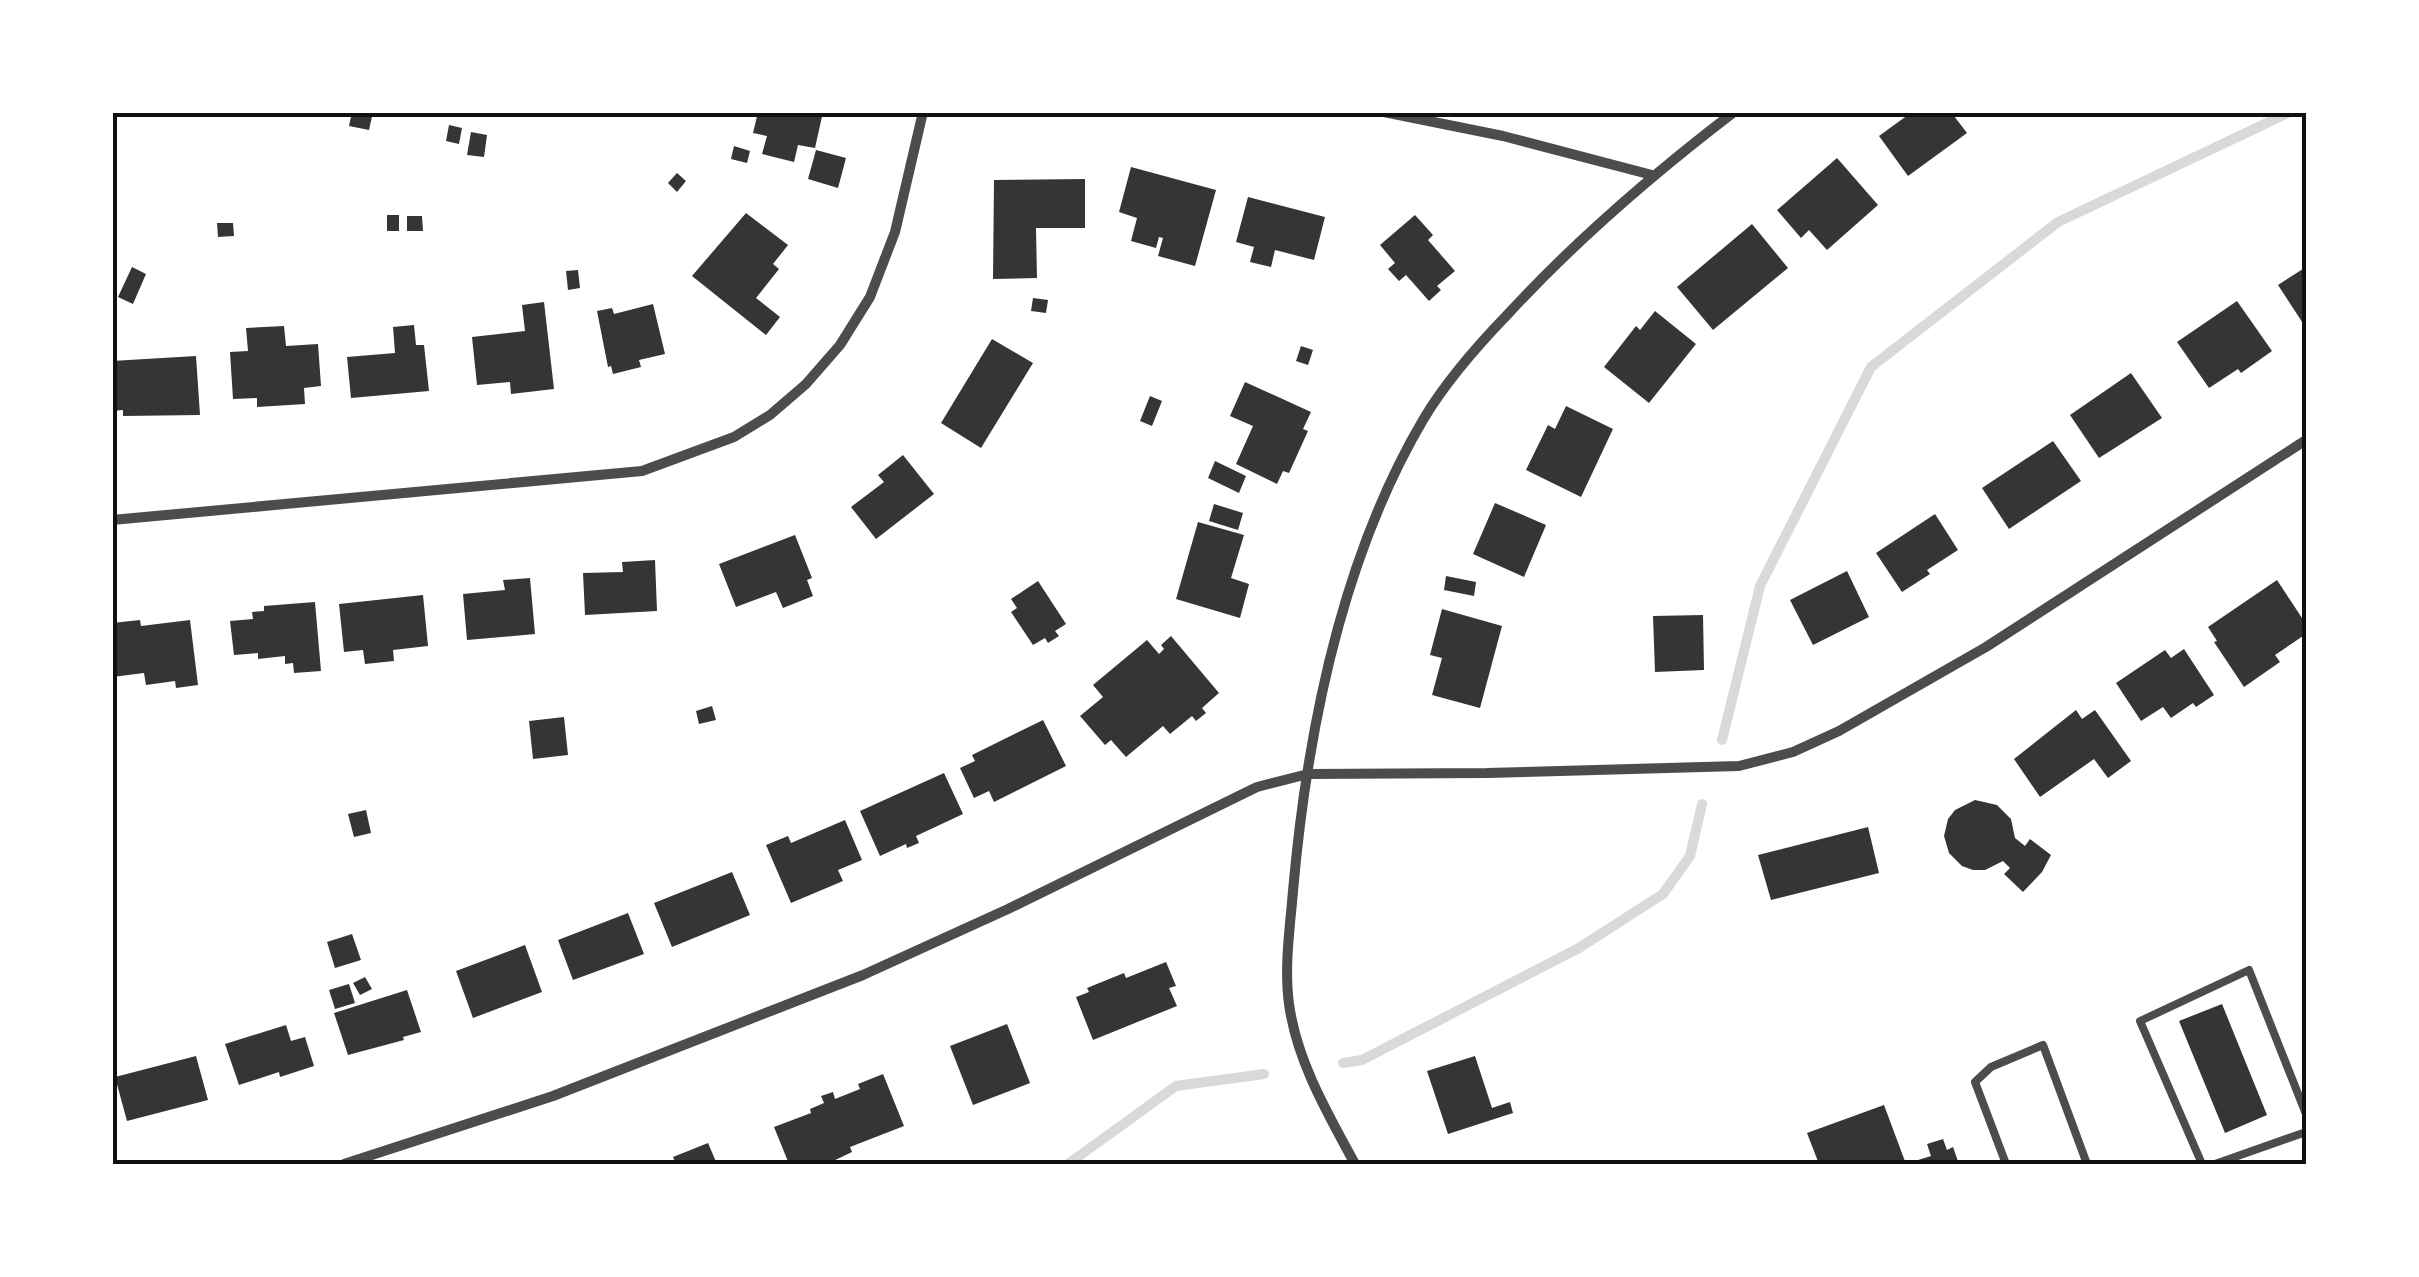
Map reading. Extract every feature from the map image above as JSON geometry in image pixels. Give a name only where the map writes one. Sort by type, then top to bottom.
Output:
[{"type":"street","points":[[112,520],[642,471],[734,436],[770,415],[806,384],[840,345],[870,297],[895,232],[922,112]]},
{"type":"street","points":[[1384,112],[1503,136],[1652,175]]},
{"type":"street","points":[[1355,1164],[1310,1076],[1289,1003],[1287,958],[1308,774],[1325,688],[1371,530],[1424,419],[1474,350],[1529,291],[1652,175],[1734,112]]},
{"type":"street","points":[[344,1164],[553,1096],[863,975],[1008,910],[1257,787],[1308,774],[1739,766],[1793,752],[1839,731],[1986,648],[2306,440]]},
{"type":"lane","points":[[2202,1164],[2140,1021],[2249,970],[2306,1114]]},
{"type":"lane","points":[[2006,1164],[1975,1082],[1992,1067],[2044,1045],[2086,1164]]},
{"type":"lane","points":[[2215,1164],[2306,1132]]},
{"type":"building","points":[[352,112],[373,112],[369,130],[349,126]]},
{"type":"building","points":[[758,112],[823,112],[815,148],[798,145],[794,162],[762,154],[767,136],[753,133]]},
{"type":"building","points":[[1912,112],[1951,112],[1967,133],[1908,176],[1879,136]]},
{"type":"building","points":[[449,125],[462,128],[459,144],[446,141]]},
{"type":"building","points":[[471,132],[487,135],[484,157],[467,155]]},
{"type":"building","points":[[734,146],[750,151],[747,163],[731,159]]},
{"type":"building","points":[[816,150],[846,158],[838,188],[808,179]]},
{"type":"building","points":[[1837,158],[1878,205],[1827,250],[1809,230],[1801,238],[1777,210]]},
{"type":"building","points":[[1131,167],[1216,190],[1195,266],[1158,256],[1163,238],[1159,237],[1156,248],[1131,241],[1137,218],[1119,212]]},
{"type":"building","points":[[677,173],[686,181],[677,192],[668,183]]},
{"type":"building","points":[[1085,179],[1085,228],[1036,228],[1037,278],[993,279],[994,180]]},
{"type":"building","points":[[1248,197],[1325,217],[1314,260],[1275,250],[1271,267],[1250,262],[1254,247],[1236,242]]},
{"type":"building","points":[[746,213],[788,245],[773,264],[779,269],[756,298],[780,317],[766,335],[692,276]]},
{"type":"building","points":[[387,215],[399,215],[399,231],[387,231]]},
{"type":"building","points":[[1415,215],[1433,235],[1428,240],[1455,271],[1437,286],[1441,290],[1429,301],[1406,275],[1399,281],[1388,269],[1395,263],[1380,245]]},
{"type":"building","points":[[407,216],[422,216],[423,231],[407,231]]},
{"type":"building","points":[[217,223],[233,223],[234,236],[218,237]]},
{"type":"building","points":[[1752,224],[1788,268],[1713,330],[1677,287]]},
{"type":"building","points":[[132,267],[146,274],[133,304],[118,297]]},
{"type":"building","points":[[2306,267],[2306,328],[2278,285]]},
{"type":"building","points":[[578,270],[580,288],[568,290],[566,271]]},
{"type":"building","points":[[1033,298],[1048,300],[1046,313],[1031,311]]},
{"type":"building","points":[[2237,301],[2272,351],[2241,373],[2238,369],[2209,388],[2177,342]]},
{"type":"building","points":[[544,302],[554,389],[511,394],[510,382],[477,385],[472,337],[525,331],[522,305]]},
{"type":"building","points":[[653,304],[665,354],[639,360],[641,367],[613,374],[611,366],[608,367],[597,311],[612,308],[614,314]]},
{"type":"building","points":[[1655,311],[1696,344],[1649,403],[1604,367],[1636,326],[1640,330]]},
{"type":"building","points":[[414,325],[416,345],[424,345],[429,391],[351,398],[347,357],[395,353],[393,327]]},
{"type":"building","points":[[284,326],[286,346],[318,344],[321,386],[304,388],[305,404],[257,407],[257,398],[233,399],[230,352],[248,351],[246,328]]},
{"type":"building","points":[[992,339],[1033,363],[981,448],[941,423]]},
{"type":"building","points":[[1301,346],[1313,350],[1308,365],[1296,361]]},
{"type":"building","points":[[196,356],[200,415],[123,416],[123,410],[112,411],[112,361]]},
{"type":"building","points":[[2131,373],[2162,418],[2099,458],[2070,415]]},
{"type":"building","points":[[1245,382],[1311,412],[1303,429],[1308,431],[1289,473],[1283,471],[1277,484],[1236,464],[1253,426],[1230,416]]},
{"type":"building","points":[[1150,396],[1162,401],[1152,426],[1140,421]]},
{"type":"building","points":[[1566,406],[1613,429],[1581,497],[1526,470],[1548,425],[1555,429]]},
{"type":"building","points":[[2053,441],[2081,481],[2009,529],[1982,488]]},
{"type":"building","points":[[903,455],[934,494],[876,539],[851,507],[884,482],[878,475]]},
{"type":"building","points":[[1215,461],[1246,476],[1239,493],[1208,478]]},
{"type":"building","points":[[1495,503],[1546,525],[1524,577],[1473,554]]},
{"type":"building","points":[[1214,504],[1243,513],[1238,530],[1209,521]]},
{"type":"building","points":[[1935,514],[1958,550],[1902,592],[1876,553]]},
{"type":"building","points":[[1198,522],[1244,535],[1231,578],[1249,584],[1240,618],[1176,599]]},
{"type":"building","points":[[795,535],[812,578],[807,580],[813,596],[783,608],[776,592],[736,607],[719,564]]},
{"type":"building","points":[[655,560],[657,611],[585,615],[583,573],[623,572],[622,562]]},
{"type":"building","points":[[1847,571],[1869,617],[1813,645],[1790,600]]},
{"type":"building","points":[[1446,576],[1476,582],[1474,596],[1444,590]]},
{"type":"building","points":[[530,578],[535,634],[467,640],[463,594],[505,590],[503,580]]},
{"type":"building","points":[[2277,580],[2306,624],[2306,634],[2275,655],[2280,662],[2244,687],[2208,627]]},
{"type":"building","points":[[1038,581],[1066,624],[1055,631],[1059,636],[1048,643],[1045,638],[1033,645],[1011,612],[1017,608],[1011,599]]},
{"type":"building","points":[[423,595],[428,646],[393,650],[394,661],[365,664],[363,650],[344,652],[339,604]]},
{"type":"building","points":[[315,602],[321,671],[294,673],[293,663],[285,664],[285,656],[258,659],[258,653],[234,655],[230,621],[253,619],[252,612],[264,611],[264,606]]},
{"type":"building","points":[[1442,609],[1502,626],[1480,708],[1432,695],[1442,658],[1430,655]]},
{"type":"building","points":[[1703,615],[1704,670],[1655,672],[1653,616]]},
{"type":"building","points":[[140,620],[141,626],[190,620],[198,685],[176,688],[175,681],[146,685],[144,673],[112,677],[112,623]]},
{"type":"building","points":[[1171,636],[1219,693],[1202,708],[1206,713],[1196,721],[1192,716],[1170,734],[1163,726],[1126,757],[1111,740],[1105,745],[1080,716],[1103,697],[1093,685],[1147,640],[1159,654],[1164,649],[1161,645]]},
{"type":"building","points":[[2184,649],[2214,695],[2171,718],[2163,707],[2141,721],[2116,683],[2165,650],[2171,658]]},
{"type":"building","points":[[712,706],[716,720],[699,724],[696,711]]},
{"type":"building","points":[[2076,710],[2082,719],[2095,710],[2131,761],[2108,778],[2094,759],[2040,797],[2014,759]]},
{"type":"building","points":[[564,717],[568,755],[533,759],[529,721]]},
{"type":"building","points":[[1043,720],[1066,766],[994,802],[989,791],[974,798],[960,768],[975,761],[972,755]]},
{"type":"building","points":[[944,773],[963,814],[916,836],[919,843],[907,848],[906,844],[880,856],[860,811]]},
{"type":"building","points":[[1975,800],[1997,805],[2011,819],[2015,838],[2025,846],[2030,839],[2051,855],[2042,872],[2023,892],[2004,874],[2010,868],[2003,861],[1985,870],[1973,870],[1962,866],[1949,853],[1944,836],[1948,819],[1955,810]]},
{"type":"building","points":[[366,810],[371,833],[354,837],[348,814]]},
{"type":"building","points":[[845,820],[862,860],[838,870],[843,881],[791,903],[766,845],[788,836],[791,843]]},
{"type":"building","points":[[1868,827],[1879,873],[1771,900],[1758,855]]},
{"type":"building","points":[[732,872],[750,915],[672,947],[654,903]]},
{"type":"building","points":[[628,913],[644,954],[573,980],[558,940]]},
{"type":"building","points":[[352,934],[361,960],[335,968],[327,942]]},
{"type":"building","points":[[525,945],[542,992],[473,1018],[456,971]]},
{"type":"building","points":[[1166,962],[1176,986],[1169,988],[1177,1006],[1093,1040],[1076,997],[1089,992],[1087,988],[1124,973],[1126,978]]},
{"type":"building","points":[[365,977],[372,989],[360,995],[353,983]]},
{"type":"building","points":[[349,984],[355,1003],[335,1009],[329,990]]},
{"type":"building","points":[[407,990],[421,1032],[348,1055],[334,1013]]},
{"type":"building","points":[[2222,1004],[2267,1115],[2225,1133],[2179,1021]]},
{"type":"building","points":[[1007,1024],[1030,1083],[973,1105],[950,1046]]},
{"type":"building","points":[[286,1025],[291,1041],[305,1037],[314,1066],[239,1085],[225,1044]]},
{"type":"building","points":[[196,1056],[208,1100],[127,1121],[115,1077]]},
{"type":"building","points":[[1475,1056],[1492,1108],[1510,1102],[1513,1113],[1448,1134],[1427,1071]]},
{"type":"building","points":[[883,1074],[904,1126],[850,1147],[852,1152],[827,1164],[789,1164],[774,1127],[811,1113],[810,1109],[824,1103],[821,1096],[833,1092],[835,1099]]},
{"type":"building","points":[[1884,1105],[1906,1164],[1819,1164],[1807,1133]]},
{"type":"building","points":[[1943,1139],[1947,1150],[1953,1147],[1959,1164],[1920,1164],[1918,1160],[1931,1156],[1927,1144]]},
{"type":"building","points":[[708,1143],[717,1164],[676,1164],[673,1157]]},
{"type":"waterway","points":[[1722,740],[1760,586],[1871,367],[2058,222],[2290,112]]},
{"type":"waterway","points":[[1343,1063],[1362,1060],[1579,948],[1663,894],[1690,856],[1702,804]]},
{"type":"waterway","points":[[1068,1164],[1176,1086],[1264,1074]]}]
